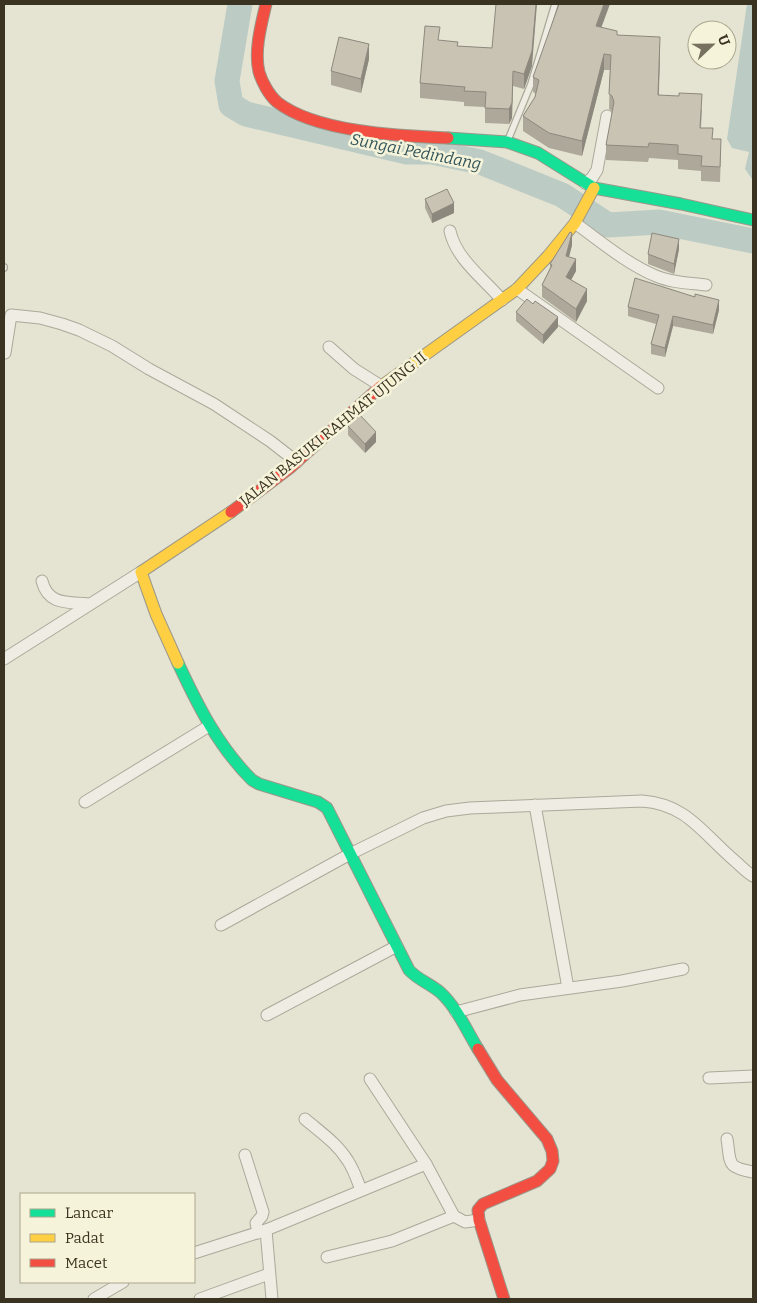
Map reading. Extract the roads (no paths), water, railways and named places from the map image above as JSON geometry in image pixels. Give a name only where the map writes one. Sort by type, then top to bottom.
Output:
[{"type":"street","points":[[266,4],[258,40],[259,71],[266,88],[276,101],[328,125],[407,136],[507,142],[523,146],[538,153],[590,185],[753,220]]},
{"type":"street","points":[[590,185],[597,170],[607,116]]},
{"type":"street","name":"JALAN BASUKI RAHMAT UJUNG II","points":[[141,572],[248,500],[297,462],[381,386],[517,289],[548,256],[576,220],[590,185]]},
{"type":"street","points":[[576,220],[637,266],[657,277],[675,282],[706,285]]},
{"type":"street","points":[[450,231],[451,238],[458,250],[502,300]]},
{"type":"street","points":[[517,289],[658,388]]},
{"type":"street","points":[[5,353],[7,314],[40,318],[79,330],[112,346],[148,369],[214,404],[270,441],[297,462]]},
{"type":"street","points":[[329,347],[354,368],[381,386]]},
{"type":"street","points":[[4,659],[141,572],[156,614],[198,707],[209,726],[252,780],[318,802],[328,808],[414,976],[443,995],[456,1012],[497,1080],[546,1139],[552,1153],[550,1168],[545,1177],[531,1185],[508,1192],[481,1205],[478,1210],[479,1220],[504,1299]]},
{"type":"street","points":[[42,580],[45,591],[52,598],[88,604]]},
{"type":"street","points":[[85,802],[209,726]]},
{"type":"street","points":[[221,925],[350,854],[423,818],[446,811],[642,800],[658,802],[670,806],[689,817],[718,847],[753,876]]},
{"type":"street","points":[[535,805],[568,988]]},
{"type":"street","points":[[266,1015],[397,946]]},
{"type":"street","points":[[456,1012],[520,995],[622,981],[683,969]]},
{"type":"street","points":[[709,1078],[753,1076]]},
{"type":"street","points":[[370,1079],[426,1164],[454,1216],[465,1222],[479,1220]]},
{"type":"street","points":[[305,1119],[331,1140],[344,1155],[361,1190]]},
{"type":"street","points":[[727,1139],[730,1160],[733,1166],[737,1169],[753,1172]]},
{"type":"street","points":[[245,1155],[263,1212],[256,1224],[262,1231],[272,1299]]},
{"type":"street","points":[[195,1253],[262,1231],[426,1164]]},
{"type":"street","points":[[327,1257],[392,1241],[454,1216]]},
{"type":"street","points":[[200,1299],[269,1274]]},
{"type":"street","points":[[94,1299],[121,1283]]},
{"type":"lane","points":[[507,142],[531,84],[555,4]]},
{"type":"waterway","name":"Sungai Pedindang","points":[[240,4],[227,81],[231,105],[246,114],[407,152],[432,152],[480,162],[562,195],[608,225],[659,222],[753,241]]}]
